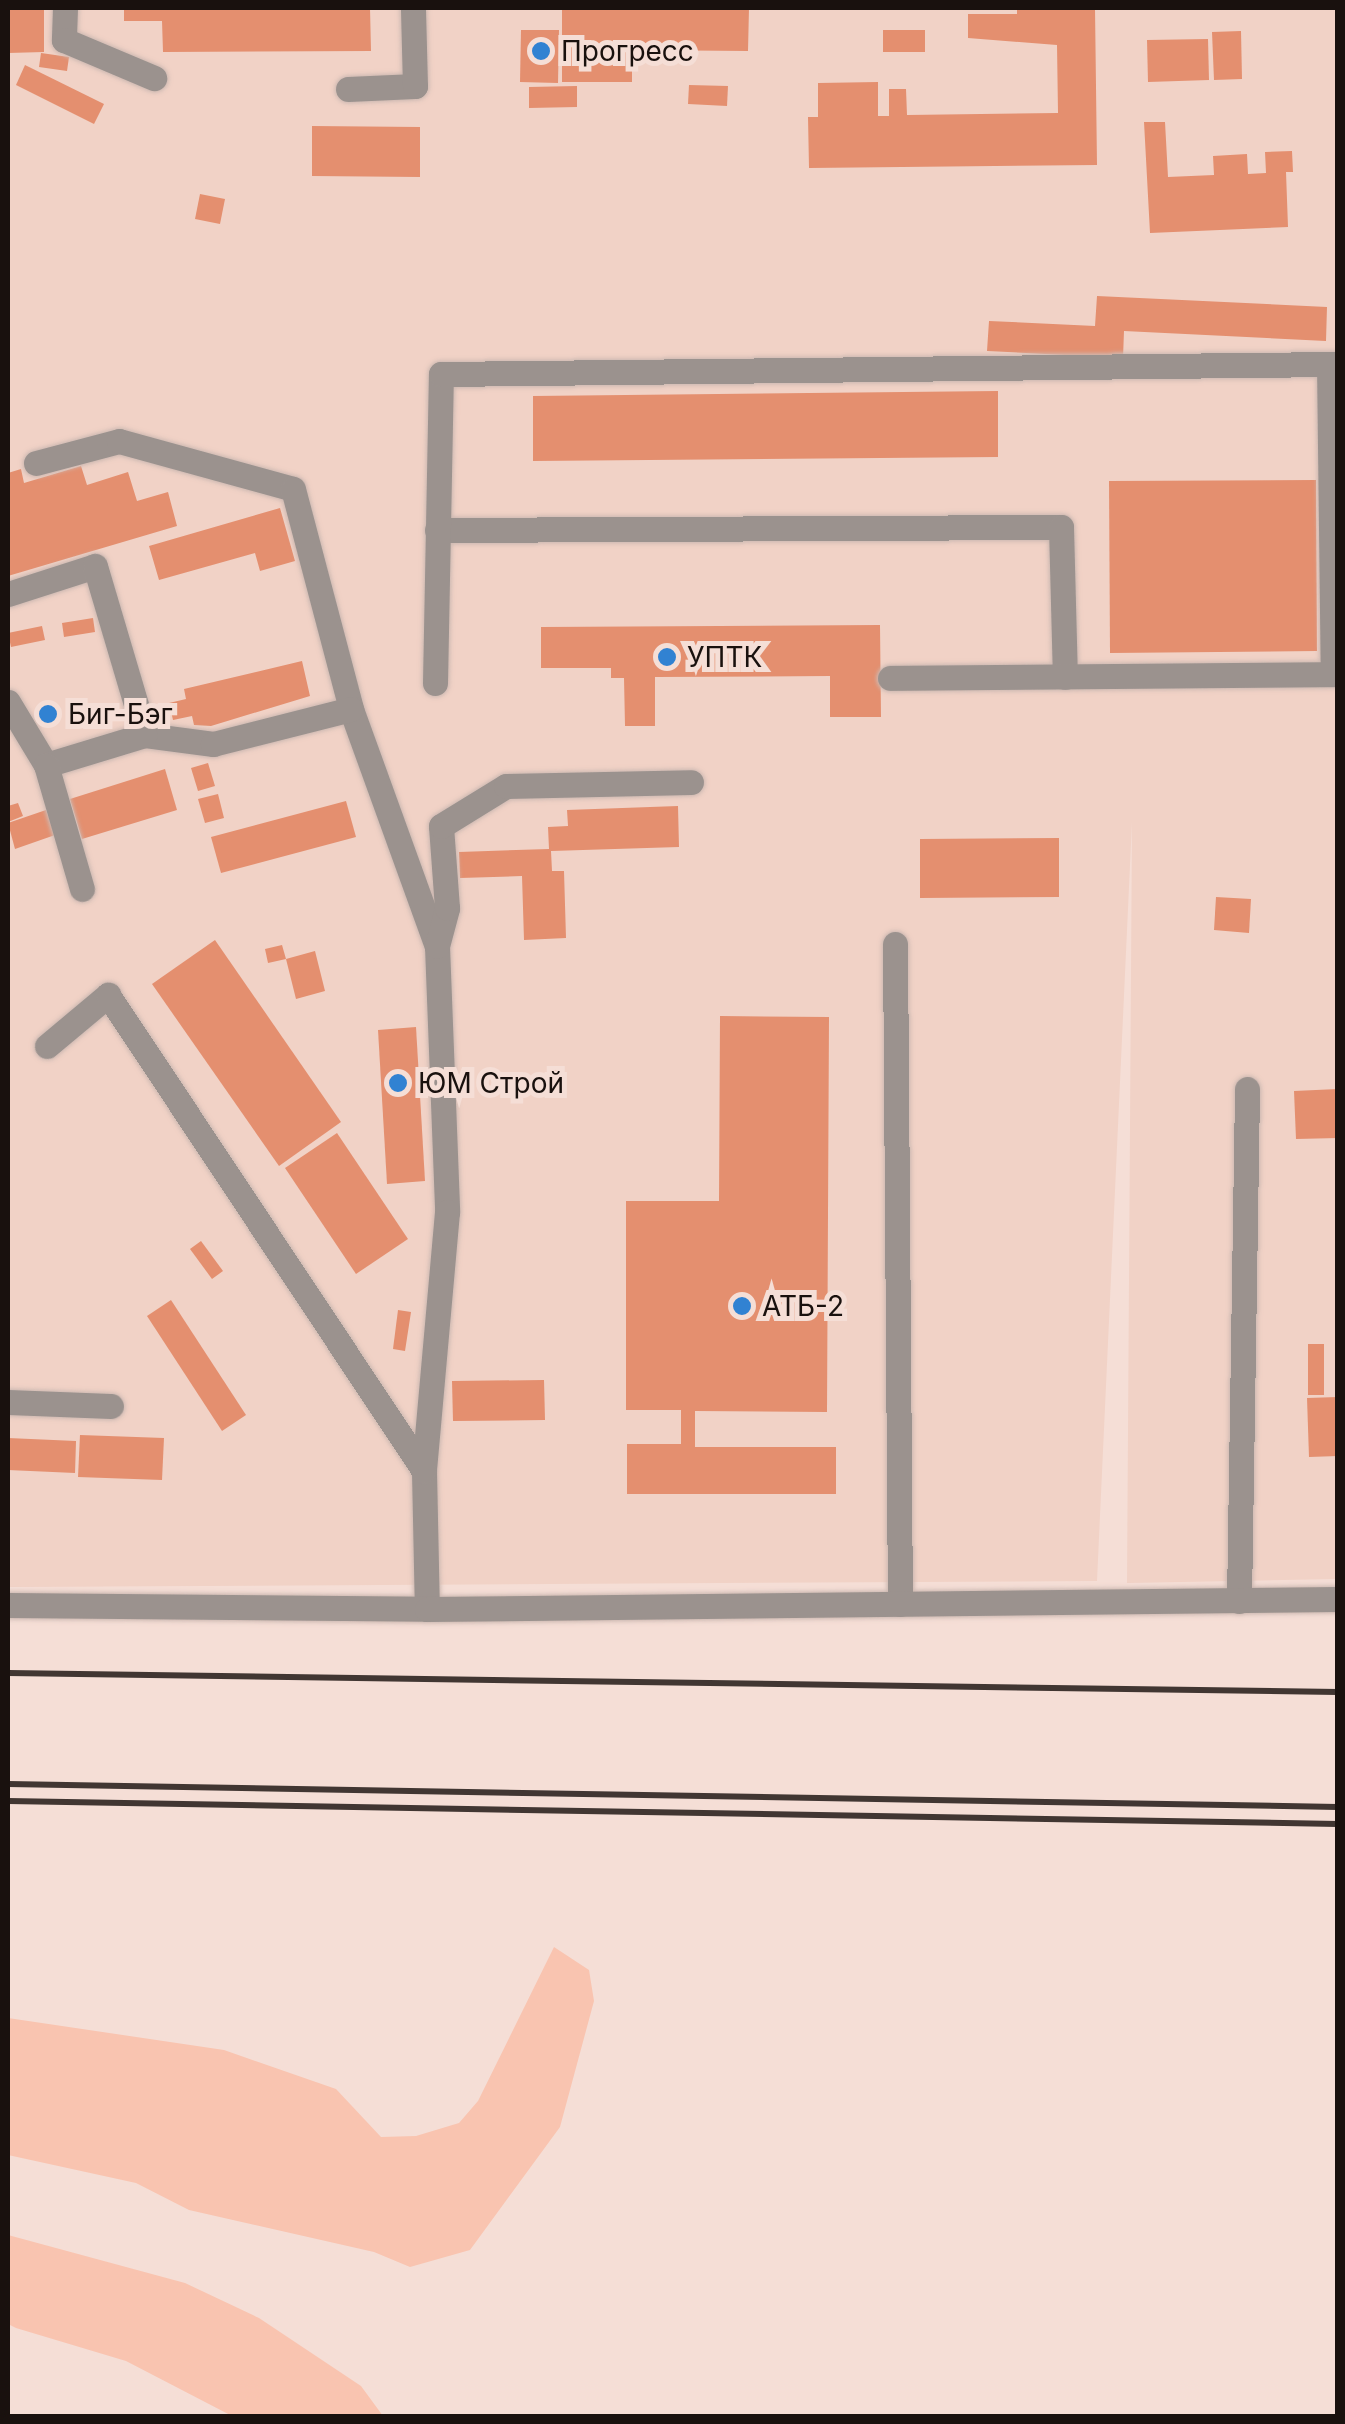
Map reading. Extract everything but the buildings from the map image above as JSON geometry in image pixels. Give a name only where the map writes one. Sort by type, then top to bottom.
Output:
[{"type":"street","points":[[65,8],[64,40],[154,78]]},
{"type":"street","points":[[348,89],[415,86],[413,8]]},
{"type":"street","points":[[436,684],[442,374],[1333,364],[1335,674],[890,678]]},
{"type":"street","points":[[36,462],[118,441],[293,489],[351,710],[437,946]]},
{"type":"street","points":[[437,530],[1061,526],[1065,677]]},
{"type":"street","points":[[8,594],[95,566],[145,735]]},
{"type":"street","points":[[8,702],[46,764],[82,889]]},
{"type":"street","points":[[46,764],[145,735],[213,744],[351,710]]},
{"type":"street","points":[[427,1608],[424,1471],[447,1212],[437,946],[447,908],[440,826],[506,786],[691,782]]},
{"type":"street","points":[[895,944],[900,1604]]},
{"type":"street","points":[[47,1046],[108,995],[424,1471]]},
{"type":"street","points":[[1239,1600],[1247,1089]]},
{"type":"street","points":[[8,1402],[111,1406]]},
{"type":"street","points":[[8,1605],[427,1608],[1338,1600]]},
{"type":"shaded area","points":[[8,8],[1337,8],[1337,1579],[1127,1583],[1132,822],[1097,1581],[8,1587]]},
{"type":"shaded area","points":[[554,1947],[589,1970],[594,2001],[560,2127],[470,2250],[410,2267],[374,2252],[189,2210],[136,2183],[8,2155],[8,2018],[224,2050],[336,2089],[381,2137],[416,2136],[459,2123],[478,2101]]},
{"type":"shaded area","points":[[8,2235],[185,2283],[259,2318],[361,2386],[383,2416],[232,2416],[126,2361],[16,2328],[8,2324]]},
{"type":"railway","points":[[8,1673],[1338,1692]]},
{"type":"railway","points":[[8,1784],[1338,1807]]},
{"type":"railway","points":[[8,1801],[1338,1824]]},
{"type":"place","name":"Прогресс","points":[[541,51]]},
{"type":"place","name":"УПТК","points":[[667,657]]},
{"type":"place","name":"Биг-Бэг","points":[[48,714]]},
{"type":"place","name":"ЮМ Строй","points":[[398,1083]]},
{"type":"place","name":"АТБ-2","points":[[742,1306]]}]
